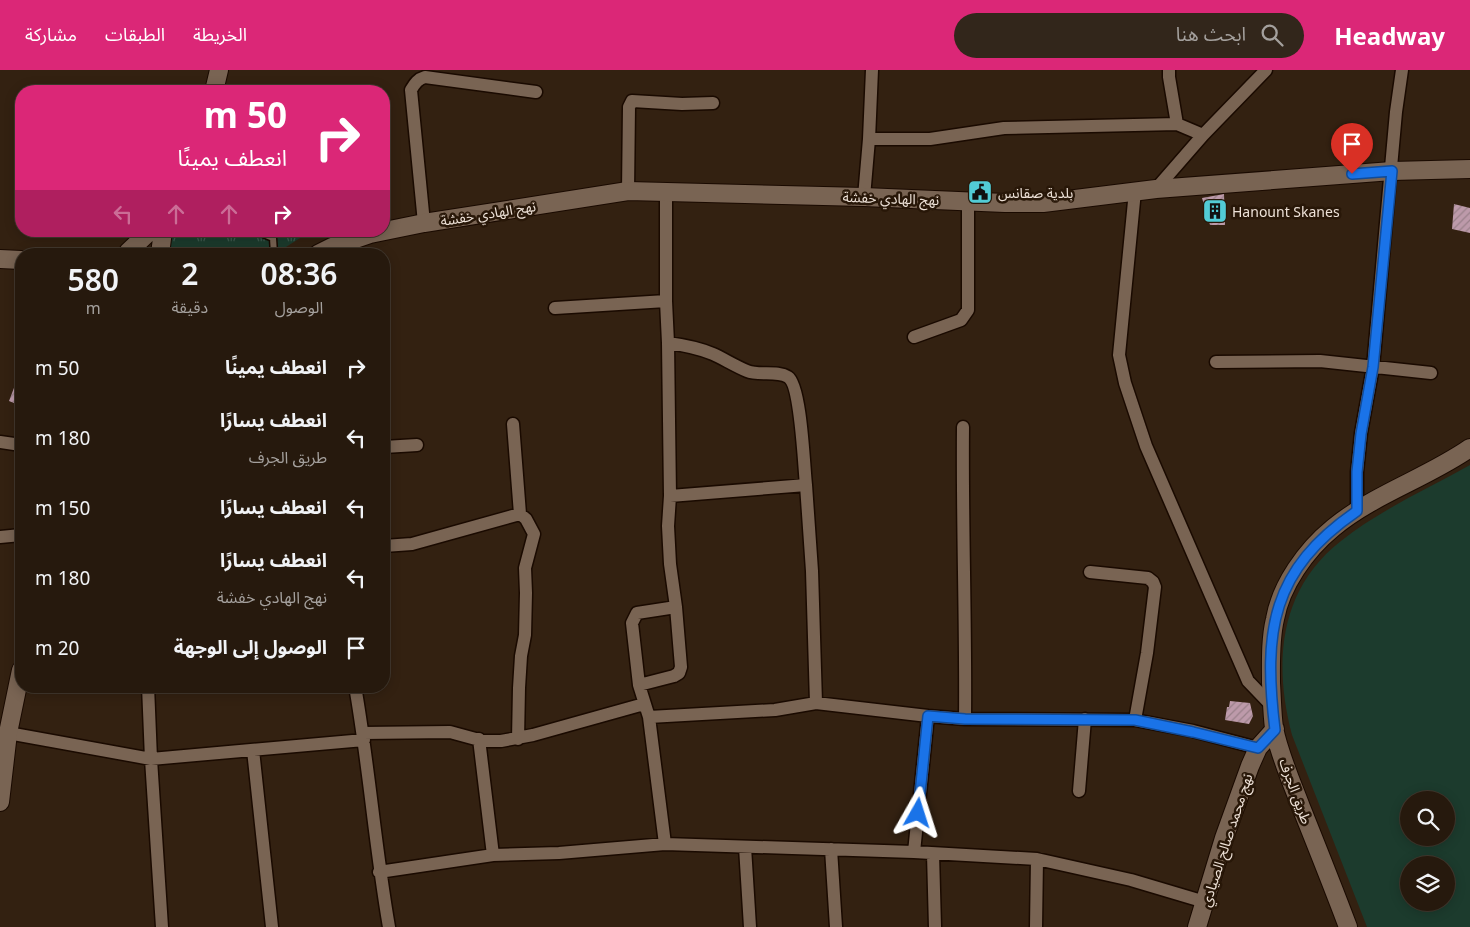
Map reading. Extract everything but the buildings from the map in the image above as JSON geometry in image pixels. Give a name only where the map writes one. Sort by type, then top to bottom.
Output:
[{"type":"main road","points":[[215,85],[219,70]]},
{"type":"main road","name":"نهج الهادي خفشة","points":[[390,230],[628,191],[1043,203],[1156,189],[1392,171],[1470,169]]},
{"type":"main road","points":[[135,248],[145,237]]},
{"type":"main road","name":"نهج الهادي خفشة","points":[[330,248],[361,237]]},
{"type":"main road","points":[[0,259],[15,260]]},
{"type":"main road","name":"طريق الجرف","points":[[1348,927],[1291,781],[1275,730],[1272,706],[1272,637],[1275,617],[1281,599],[1303,560],[1333,527],[1357,511],[1470,448]]},
{"type":"main road","points":[[0,802],[8,733],[16,693]]},
{"type":"main road","name":"نهج محمد صالح الصيادي","points":[[1197,927],[1224,838],[1258,748],[1275,730]]},
{"type":"street","points":[[864,198],[872,70]]},
{"type":"street","points":[[1169,70],[1177,124]]},
{"type":"street","points":[[1156,189],[1203,135],[1266,70]]},
{"type":"street","points":[[1357,511],[1357,472],[1361,434],[1373,367],[1396,112],[1402,70]]},
{"type":"street","points":[[424,224],[411,90],[414,84],[419,79],[425,77],[536,92]]},
{"type":"street","points":[[628,191],[629,107],[632,101],[682,104],[713,103]]},
{"type":"street","points":[[869,139],[930,139],[1004,128],[1177,124],[1203,135]]},
{"type":"street","points":[[1135,191],[1119,355],[1125,383],[1146,446],[1248,681],[1272,706]]},
{"type":"street","points":[[639,685],[674,676],[679,673],[681,667],[668,526],[670,496],[666,192]]},
{"type":"street","points":[[914,337],[962,320],[968,310],[968,201]]},
{"type":"street","points":[[555,308],[610,303],[666,301]]},
{"type":"street","points":[[668,343],[712,354],[751,373],[784,376],[790,378],[794,383],[800,415],[812,571],[816,703]]},
{"type":"street","points":[[1216,362],[1320,361],[1431,373]]},
{"type":"street","points":[[513,424],[520,514],[526,519],[534,534],[525,568],[525,635],[521,656],[518,738]]},
{"type":"street","points":[[963,426],[962,502],[966,659],[965,719]]},
{"type":"street","points":[[0,442],[15,444]]},
{"type":"street","points":[[390,447],[417,445]]},
{"type":"street","points":[[670,496],[806,485]]},
{"type":"street","points":[[390,546],[412,544],[520,514]]},
{"type":"street","points":[[0,537],[15,536]]},
{"type":"street","points":[[1090,572],[1148,578],[1155,587],[1147,653],[1135,720]]},
{"type":"street","points":[[665,844],[649,717],[639,685],[632,623],[637,613],[676,607]]},
{"type":"street","points":[[148,693],[162,927]]},
{"type":"street","points":[[356,693],[364,737],[379,872],[389,927]]},
{"type":"street","points":[[649,717],[775,710],[816,703],[965,719],[1135,720],[1258,748]]},
{"type":"street","points":[[8,733],[151,759],[253,750],[364,737],[450,732],[492,742],[518,738],[644,704]]},
{"type":"street","points":[[914,852],[928,716]]},
{"type":"street","points":[[1078,791],[1086,719]]},
{"type":"street","points":[[479,740],[493,855]]},
{"type":"street","points":[[253,750],[272,927]]},
{"type":"street","points":[[379,872],[493,855],[559,853],[665,844],[914,852],[1037,859],[1131,880],[1205,902]]},
{"type":"street","points":[[745,847],[750,927]]},
{"type":"street","points":[[831,849],[836,927]]},
{"type":"street","points":[[933,854],[935,927]]},
{"type":"street","points":[[1036,927],[1037,859]]},
{"type":"lane","points":[[270,237],[272,238],[273,248]]},
{"type":"green space","points":[[172,237],[302,237],[284,248],[169,248]]},
{"type":"green space","points":[[1470,465],[1470,927],[1367,927],[1292,735],[1286,708],[1283,655],[1286,629],[1293,604],[1305,581],[1320,560],[1341,541],[1388,510]]},
{"type":"place","name":"بلدية صقانس","points":[[980,192]]},
{"type":"place","name":"Hanount Skanes","points":[[1215,211]]},
{"type":"route","points":[[918,813],[928,716],[965,719],[1135,720],[1258,748],[1275,730],[1272,706],[1272,637],[1275,617],[1281,599],[1303,560],[1319,541],[1333,527],[1357,511],[1357,472],[1361,434],[1373,367],[1392,171],[1352,174]]}]
